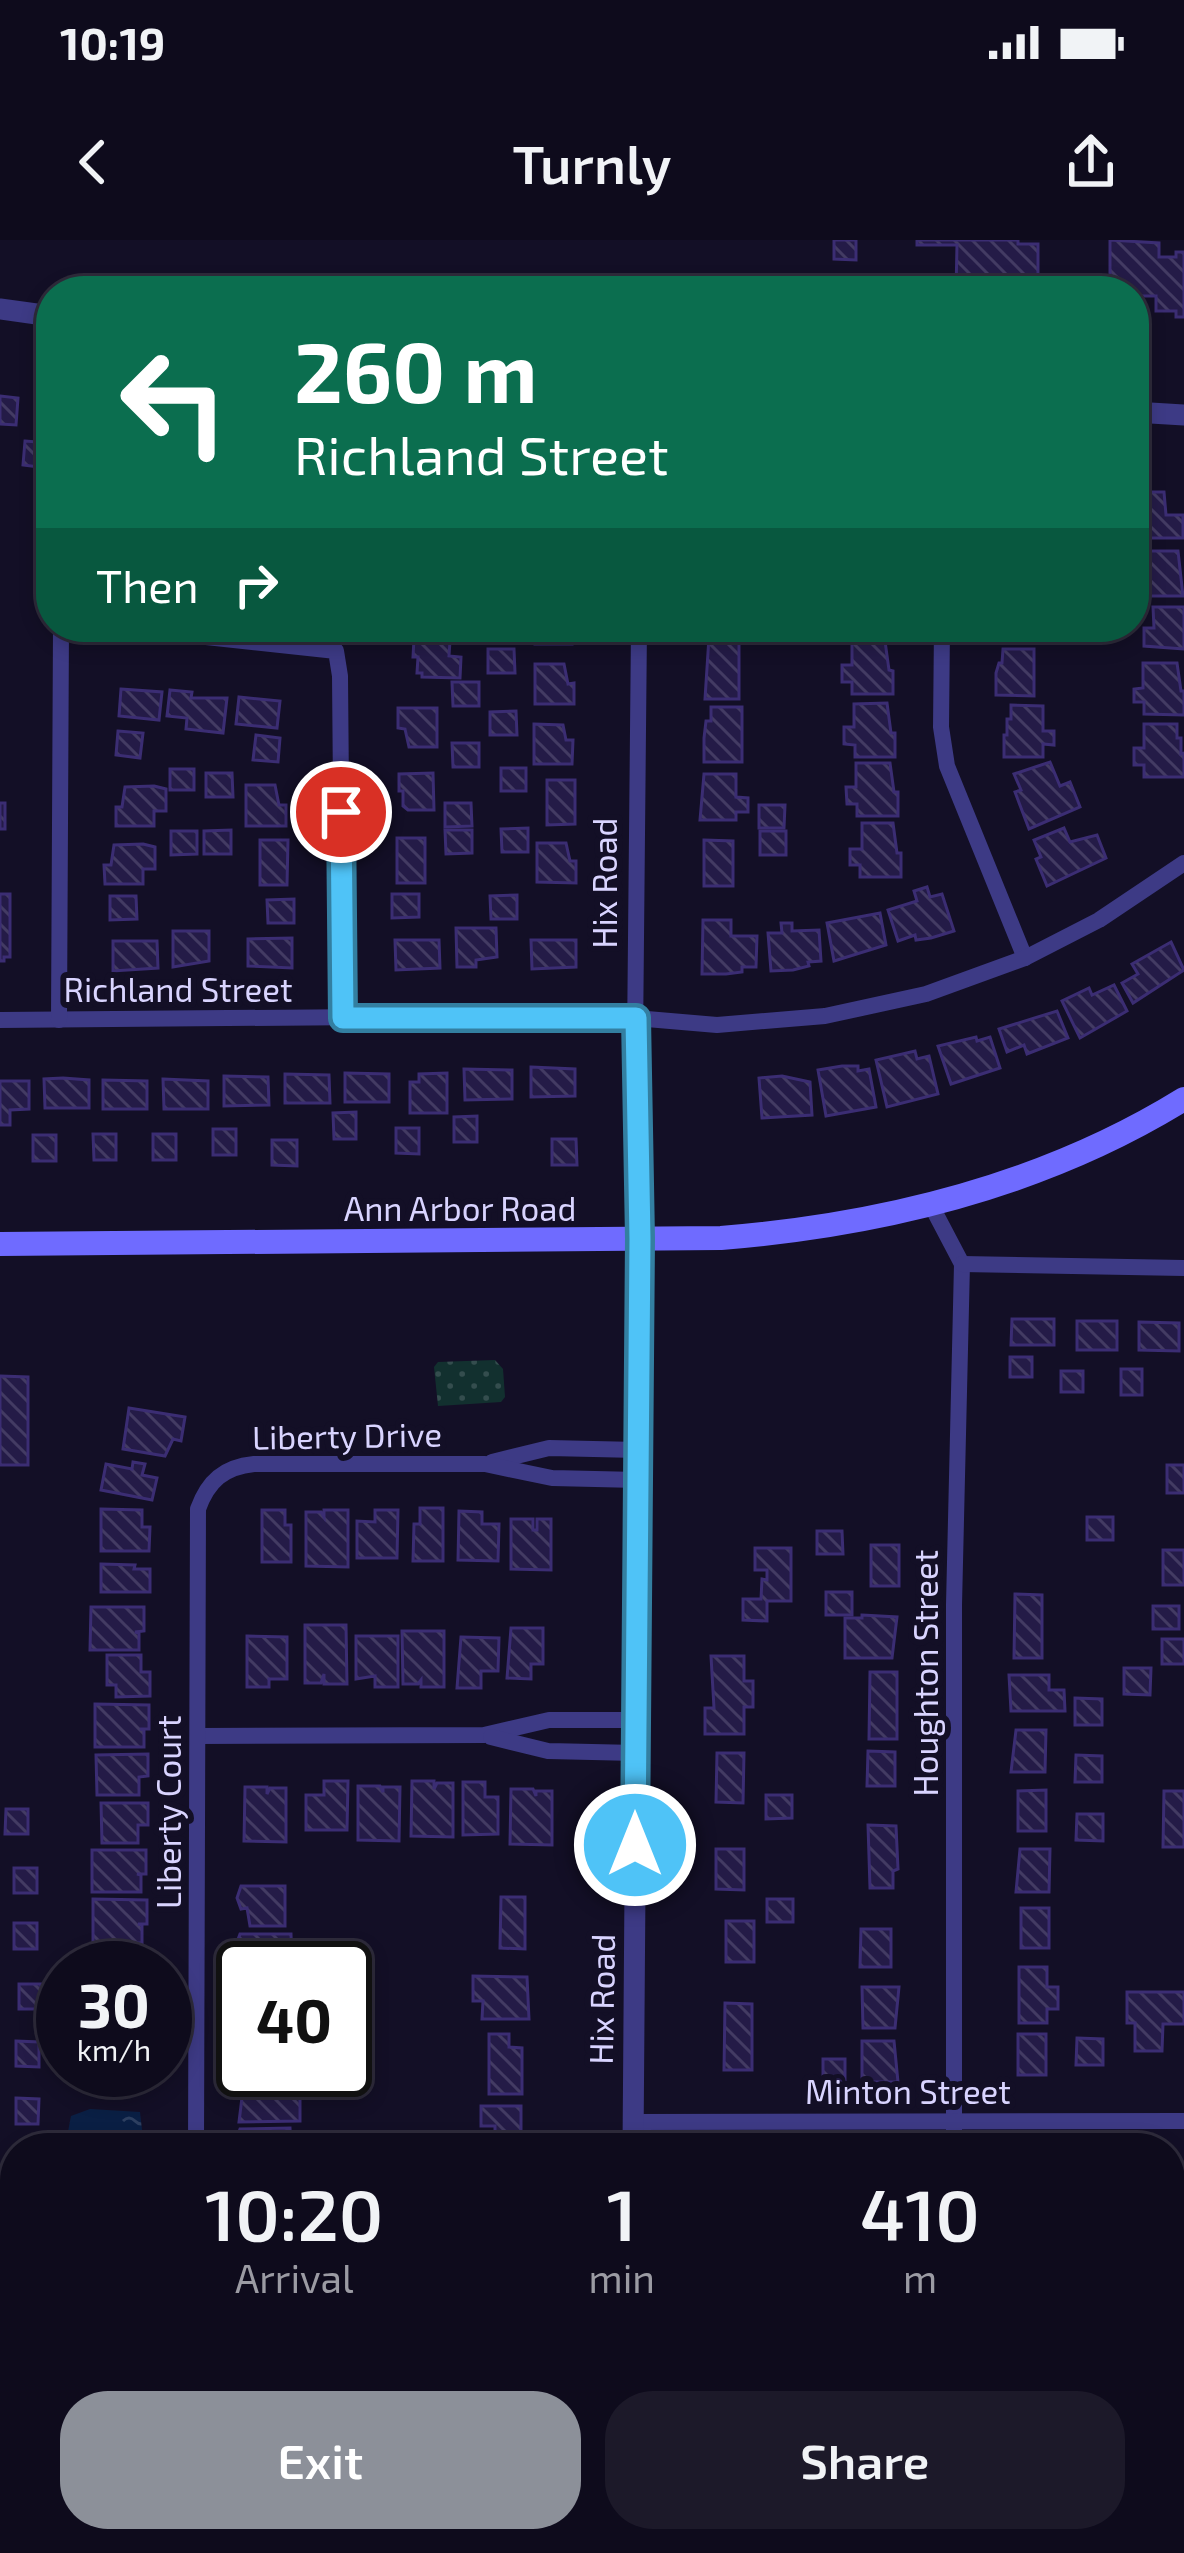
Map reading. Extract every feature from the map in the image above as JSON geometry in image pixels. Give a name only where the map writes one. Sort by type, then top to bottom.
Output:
[{"type":"main road","name":"Ann Arbor Road","points":[[0,1244],[640,1239],[784,1233],[932,1205],[1005,1181],[1184,1099]]},
{"type":"street","points":[[0,309],[36,314]]},
{"type":"street","points":[[1149,413],[1184,415]]},
{"type":"street","points":[[58,1020],[61,642]]},
{"type":"street","points":[[253,642],[336,651],[343,1018]]},
{"type":"street","name":"Hix Road","points":[[633,2133],[640,1239],[639,642]]},
{"type":"street","points":[[942,642],[940,727],[947,766],[1025,958]]},
{"type":"street","name":"Richland Street","points":[[0,1020],[636,1018],[717,1025],[825,1016],[926,994],[1025,958],[1099,920],[1184,863]]},
{"type":"street","name":"Houghton Street","points":[[932,1205],[962,1264],[954,1605],[954,2133]]},
{"type":"street","points":[[962,1264],[1184,1268]]},
{"type":"street","points":[[485,1463],[549,1448],[638,1450]]},
{"type":"street","points":[[485,1463],[552,1478],[638,1480]]},
{"type":"street","name":"Liberty Drive","points":[[213,1480],[237,1466],[254,1464],[485,1463]]},
{"type":"street","name":"Liberty Court","points":[[196,2133],[198,1509],[213,1480]]},
{"type":"street","points":[[484,1736],[548,1720],[637,1720]]},
{"type":"street","points":[[198,1736],[484,1736],[548,1751],[636,1753]]},
{"type":"street","name":"Minton Street","points":[[633,2122],[1184,2121]]},
{"type":"green space","points":[[495,1360],[503,1369],[505,1397],[501,1402],[438,1406],[434,1367],[438,1362]]},
{"type":"water","points":[[90,2109],[140,2112],[142,2133],[68,2133],[71,2116]]},
{"type":"building","points":[[834,240],[856,240],[856,260],[834,259]]},
{"type":"building","points":[[917,240],[1038,244],[1038,276],[956,276],[957,245],[917,245]]},
{"type":"building","points":[[1110,240],[1159,243],[1159,257],[1184,252],[1184,317],[1176,317],[1176,311],[1156,311],[1156,296],[1149,296],[1149,276],[1110,276]]},
{"type":"building","points":[[0,396],[18,398],[16,425],[0,424]]},
{"type":"building","points":[[25,441],[36,442],[36,467],[23,465]]},
{"type":"building","points":[[1149,492],[1164,492],[1166,515],[1183,515],[1183,538],[1149,538]]},
{"type":"building","points":[[1149,551],[1178,551],[1183,596],[1149,596]]},
{"type":"building","points":[[1153,607],[1184,607],[1184,649],[1144,646],[1149,642],[1149,628],[1154,628]]},
{"type":"building","points":[[414,642],[450,642],[449,656],[461,657],[460,678],[422,677],[417,673],[418,657],[413,657]]},
{"type":"building","points":[[709,642],[739,642],[739,699],[705,699]]},
{"type":"building","points":[[852,642],[885,642],[893,694],[852,694],[852,682],[842,682],[842,665],[852,665]]},
{"type":"building","points":[[488,649],[514,649],[515,673],[488,673]]},
{"type":"building","points":[[1003,649],[1034,649],[1034,696],[996,695]]},
{"type":"building","points":[[1143,663],[1177,663],[1184,715],[1144,714],[1144,702],[1134,702],[1134,689],[1143,688]]},
{"type":"building","points":[[535,664],[564,664],[568,684],[574,683],[574,704],[535,704]]},
{"type":"building","points":[[452,682],[479,682],[479,706],[453,706]]},
{"type":"building","points":[[121,689],[162,692],[159,720],[119,716]]},
{"type":"building","points":[[170,690],[192,692],[191,698],[227,698],[223,733],[186,729],[187,718],[167,716]]},
{"type":"building","points":[[239,697],[280,701],[277,728],[236,724]]},
{"type":"building","points":[[887,703],[895,757],[855,757],[855,745],[844,744],[844,727],[854,727],[854,704]]},
{"type":"building","points":[[1011,705],[1043,706],[1043,731],[1054,731],[1054,745],[1043,744],[1043,757],[1004,757]]},
{"type":"building","points":[[711,707],[742,707],[742,762],[704,762]]},
{"type":"building","points":[[398,708],[437,708],[437,747],[409,747],[405,729],[398,728]]},
{"type":"building","points":[[516,711],[517,735],[490,735],[490,712]]},
{"type":"building","points":[[534,724],[563,725],[566,740],[573,740],[572,764],[534,764]]},
{"type":"building","points":[[1144,724],[1177,724],[1184,777],[1144,777],[1144,765],[1134,765],[1134,748],[1144,748]]},
{"type":"building","points":[[118,731],[143,733],[140,758],[116,755]]},
{"type":"building","points":[[256,735],[280,738],[278,762],[253,760]]},
{"type":"building","points":[[452,743],[479,743],[479,767],[453,767]]},
{"type":"building","points":[[1050,762],[1060,786],[1070,782],[1080,807],[1029,829],[1015,792],[1021,790],[1014,774]]},
{"type":"building","points":[[856,763],[890,763],[898,816],[857,816],[857,804],[847,804],[846,787],[856,787]]},
{"type":"building","points":[[501,768],[526,768],[526,791],[501,791]]},
{"type":"building","points":[[170,769],[194,769],[194,790],[170,790]]},
{"type":"building","points":[[206,773],[232,773],[233,797],[206,797]]},
{"type":"building","points":[[433,773],[434,810],[408,810],[403,806],[403,791],[399,791],[399,774]]},
{"type":"building","points":[[704,774],[736,774],[736,797],[748,798],[748,812],[736,812],[736,820],[700,820]]},
{"type":"building","points":[[547,780],[575,780],[575,824],[547,825]]},
{"type":"building","points":[[246,785],[275,785],[279,805],[286,805],[286,826],[246,826]]},
{"type":"building","points":[[125,787],[166,789],[166,811],[154,811],[154,826],[116,826],[116,807],[122,807]]},
{"type":"building","points":[[0,803],[5,803],[5,829],[0,829]]},
{"type":"building","points":[[445,803],[471,803],[472,826],[445,827]]},
{"type":"building","points":[[759,805],[785,805],[784,828],[759,828]]},
{"type":"building","points":[[862,823],[893,823],[901,877],[860,877],[860,865],[850,865],[850,849],[862,849]]},
{"type":"building","points":[[528,828],[528,852],[502,852],[501,829]]},
{"type":"building","points":[[1064,828],[1070,842],[1097,835],[1106,858],[1047,886],[1034,840]]},
{"type":"building","points":[[231,830],[231,854],[204,854],[204,831]]},
{"type":"building","points":[[445,830],[472,830],[472,853],[446,854]]},
{"type":"building","points":[[171,831],[197,831],[197,854],[171,855]]},
{"type":"building","points":[[760,831],[786,831],[786,855],[760,855]]},
{"type":"building","points":[[397,838],[425,838],[425,883],[397,883]]},
{"type":"building","points":[[260,840],[288,840],[287,885],[260,885]]},
{"type":"building","points":[[704,840],[733,841],[733,886],[704,886]]},
{"type":"building","points":[[537,843],[566,843],[570,861],[576,861],[576,883],[537,882]]},
{"type":"building","points":[[114,845],[155,847],[155,869],[143,869],[143,884],[105,884],[104,865],[111,865]]},
{"type":"building","points":[[927,887],[930,897],[942,894],[954,931],[898,941],[888,910],[917,901],[914,891]]},
{"type":"building","points":[[0,894],[10,894],[10,957],[4,961],[0,961]]},
{"type":"building","points":[[392,894],[419,894],[419,917],[392,918]]},
{"type":"building","points":[[517,895],[517,919],[491,919],[490,896]]},
{"type":"building","points":[[110,896],[136,896],[137,919],[110,920]]},
{"type":"building","points":[[294,899],[294,923],[268,923],[267,900]]},
{"type":"building","points":[[880,913],[886,945],[834,961],[827,923]]},
{"type":"building","points":[[703,920],[731,920],[731,936],[757,936],[756,967],[702,974]]},
{"type":"building","points":[[781,923],[792,923],[792,931],[819,930],[821,961],[771,971],[768,933],[782,933]]},
{"type":"building","points":[[456,928],[496,928],[497,957],[476,960],[476,967],[457,967]]},
{"type":"building","points":[[173,931],[209,931],[209,961],[173,967]]},
{"type":"building","points":[[292,938],[292,968],[248,966],[248,939]]},
{"type":"building","points":[[395,940],[439,940],[440,968],[396,970]]},
{"type":"building","points":[[531,940],[576,940],[576,967],[532,969]]},
{"type":"building","points":[[113,941],[157,941],[158,968],[113,971]]},
{"type":"building","points":[[1171,942],[1184,970],[1133,1003],[1122,983],[1138,974],[1132,964]]},
{"type":"building","points":[[1114,985],[1127,1011],[1080,1038],[1062,1001],[1089,988],[1092,995]]},
{"type":"building","points":[[1057,1011],[1068,1038],[1027,1054],[1024,1045],[1007,1052],[999,1029]]},
{"type":"building","points":[[976,1037],[977,1041],[990,1037],[1000,1068],[951,1084],[938,1046]]},
{"type":"building","points":[[915,1051],[917,1059],[929,1056],[938,1094],[887,1107],[876,1060]]},
{"type":"building","points":[[531,1067],[575,1069],[575,1096],[531,1097]]},
{"type":"building","points":[[464,1069],[512,1070],[512,1099],[465,1100]]},
{"type":"building","points":[[869,1069],[876,1107],[826,1116],[818,1070]]},
{"type":"building","points":[[345,1073],[389,1074],[389,1102],[345,1102]]},
{"type":"building","points":[[447,1073],[447,1113],[410,1113],[410,1082],[419,1082],[419,1074]]},
{"type":"building","points":[[285,1074],[329,1075],[330,1103],[285,1103]]},
{"type":"building","points":[[224,1076],[268,1077],[269,1105],[224,1106]]},
{"type":"building","points":[[782,1076],[810,1082],[812,1115],[762,1118],[759,1078]]},
{"type":"building","points":[[44,1079],[89,1080],[89,1108],[45,1108]]},
{"type":"building","points":[[163,1079],[208,1081],[208,1109],[164,1109]]},
{"type":"building","points":[[103,1080],[147,1081],[147,1109],[103,1109]]},
{"type":"building","points":[[0,1081],[29,1081],[29,1109],[10,1110],[10,1125],[0,1125]]},
{"type":"building","points":[[356,1112],[356,1139],[334,1139],[333,1113]]},
{"type":"building","points":[[477,1116],[477,1142],[454,1142],[454,1117]]},
{"type":"building","points":[[396,1128],[419,1128],[419,1154],[396,1153]]},
{"type":"building","points":[[213,1129],[236,1129],[236,1155],[213,1155]]},
{"type":"building","points":[[93,1134],[116,1134],[116,1160],[94,1160]]},
{"type":"building","points":[[153,1134],[176,1134],[176,1160],[153,1160]]},
{"type":"building","points":[[33,1135],[56,1135],[56,1161],[33,1161]]},
{"type":"building","points":[[552,1139],[576,1139],[577,1165],[552,1165]]},
{"type":"building","points":[[272,1140],[297,1140],[297,1166],[272,1165]]},
{"type":"building","points":[[1012,1319],[1054,1319],[1054,1345],[1011,1345]]},
{"type":"building","points":[[1077,1321],[1117,1321],[1117,1350],[1077,1350]]},
{"type":"building","points":[[1139,1322],[1179,1323],[1179,1351],[1139,1350]]},
{"type":"building","points":[[1010,1357],[1032,1357],[1032,1377],[1010,1377]]},
{"type":"building","points":[[1121,1369],[1142,1369],[1142,1395],[1121,1395]]},
{"type":"building","points":[[1061,1371],[1083,1371],[1083,1392],[1061,1392]]},
{"type":"building","points":[[0,1376],[28,1377],[28,1465],[0,1465]]},
{"type":"building","points":[[129,1408],[185,1417],[181,1441],[173,1439],[165,1456],[123,1449]]},
{"type":"building","points":[[133,1462],[145,1464],[142,1475],[157,1478],[152,1500],[101,1490],[106,1464],[132,1469]]},
{"type":"building","points":[[1167,1465],[1184,1465],[1184,1493],[1167,1493]]},
{"type":"building","points":[[420,1508],[443,1508],[443,1561],[413,1561],[414,1524],[420,1524]]},
{"type":"building","points":[[101,1509],[142,1510],[142,1527],[150,1527],[149,1551],[101,1551]]},
{"type":"building","points":[[262,1510],[285,1510],[285,1525],[291,1525],[291,1562],[262,1562]]},
{"type":"building","points":[[324,1510],[348,1510],[348,1567],[306,1566],[306,1512],[321,1512],[324,1517]]},
{"type":"building","points":[[375,1510],[398,1510],[397,1558],[357,1558],[357,1521],[375,1522]]},
{"type":"building","points":[[459,1511],[482,1512],[482,1524],[499,1524],[498,1561],[458,1560]]},
{"type":"building","points":[[1087,1517],[1113,1517],[1113,1540],[1087,1540]]},
{"type":"building","points":[[511,1519],[533,1519],[533,1530],[537,1530],[537,1519],[551,1519],[551,1570],[511,1569]]},
{"type":"building","points":[[817,1531],[842,1531],[843,1554],[817,1554]]},
{"type":"building","points":[[871,1545],[899,1545],[899,1586],[871,1586]]},
{"type":"building","points":[[755,1548],[791,1548],[791,1601],[767,1601],[767,1621],[743,1620],[743,1599],[761,1599],[762,1579],[767,1580],[767,1570],[755,1570]]},
{"type":"building","points":[[1163,1550],[1184,1550],[1184,1585],[1163,1585]]},
{"type":"building","points":[[101,1564],[150,1569],[150,1592],[101,1592]]},
{"type":"building","points":[[826,1592],[852,1592],[852,1615],[826,1615]]},
{"type":"building","points":[[1015,1594],[1042,1595],[1042,1658],[1014,1658]]},
{"type":"building","points":[[1153,1606],[1179,1606],[1179,1629],[1153,1629]]},
{"type":"building","points":[[91,1607],[144,1607],[144,1631],[135,1632],[139,1633],[139,1650],[90,1650]]},
{"type":"building","points":[[897,1617],[892,1658],[845,1658],[845,1618]]},
{"type":"building","points":[[305,1625],[346,1625],[347,1684],[324,1684],[324,1674],[321,1683],[305,1683]]},
{"type":"building","points":[[511,1628],[543,1628],[543,1664],[531,1664],[531,1679],[507,1678]]},
{"type":"building","points":[[402,1631],[444,1631],[444,1687],[421,1687],[421,1680],[403,1684]]},
{"type":"building","points":[[247,1636],[287,1637],[287,1679],[269,1679],[269,1687],[247,1687]]},
{"type":"building","points":[[356,1636],[398,1636],[398,1687],[375,1687],[375,1676],[356,1679]]},
{"type":"building","points":[[461,1637],[499,1638],[498,1671],[481,1671],[481,1688],[457,1688]]},
{"type":"building","points":[[1162,1639],[1184,1639],[1184,1664],[1162,1664]]},
{"type":"building","points":[[107,1655],[141,1655],[141,1672],[150,1672],[150,1696],[116,1697],[116,1685],[107,1685]]},
{"type":"building","points":[[711,1656],[744,1656],[744,1681],[753,1681],[753,1707],[744,1707],[744,1734],[705,1734],[705,1708],[714,1708]]},
{"type":"building","points":[[1124,1668],[1151,1668],[1150,1695],[1124,1694]]},
{"type":"building","points":[[870,1672],[897,1672],[897,1739],[869,1739]]},
{"type":"building","points":[[1009,1675],[1049,1675],[1049,1690],[1064,1690],[1065,1711],[1011,1711]]},
{"type":"building","points":[[1075,1698],[1102,1699],[1102,1725],[1075,1725]]},
{"type":"building","points":[[95,1704],[149,1705],[149,1729],[140,1729],[144,1730],[144,1747],[95,1747]]},
{"type":"building","points":[[1016,1730],[1046,1730],[1045,1772],[1011,1772]]},
{"type":"building","points":[[868,1751],[895,1752],[895,1786],[867,1786]]},
{"type":"building","points":[[717,1753],[744,1753],[743,1803],[716,1802]]},
{"type":"building","points":[[148,1754],[148,1776],[139,1777],[139,1795],[97,1795],[96,1755]]},
{"type":"building","points":[[1076,1755],[1102,1756],[1102,1782],[1075,1782]]},
{"type":"building","points":[[324,1781],[348,1781],[347,1830],[306,1830],[306,1795],[324,1795]]},
{"type":"building","points":[[412,1781],[434,1781],[434,1789],[437,1783],[453,1783],[453,1837],[411,1836]]},
{"type":"building","points":[[463,1782],[485,1782],[485,1797],[498,1797],[498,1834],[463,1835]]},
{"type":"building","points":[[358,1786],[380,1786],[383,1792],[383,1787],[400,1787],[399,1841],[358,1840]]},
{"type":"building","points":[[245,1787],[267,1787],[267,1794],[270,1788],[286,1788],[286,1842],[244,1841]]},
{"type":"building","points":[[511,1789],[533,1789],[536,1796],[536,1791],[552,1791],[552,1845],[510,1844]]},
{"type":"building","points":[[1046,1790],[1046,1831],[1018,1831],[1018,1791]]},
{"type":"building","points":[[1164,1791],[1184,1791],[1184,1847],[1163,1847]]},
{"type":"building","points":[[766,1795],[792,1795],[792,1818],[766,1819]]},
{"type":"building","points":[[101,1803],[148,1803],[148,1825],[138,1825],[138,1843],[102,1843]]},
{"type":"building","points":[[6,1809],[28,1809],[28,1834],[5,1834]]},
{"type":"building","points":[[1077,1814],[1103,1814],[1103,1841],[1076,1840]]},
{"type":"building","points":[[868,1825],[896,1826],[898,1869],[893,1871],[893,1888],[870,1888]]},
{"type":"building","points":[[716,1849],[744,1849],[744,1890],[716,1889]]},
{"type":"building","points":[[1020,1849],[1050,1849],[1049,1892],[1016,1892]]},
{"type":"building","points":[[92,1850],[146,1850],[146,1874],[137,1874],[141,1875],[141,1892],[92,1892]]},
{"type":"building","points":[[14,1868],[37,1868],[37,1893],[14,1893]]},
{"type":"building","points":[[241,1886],[285,1886],[285,1926],[250,1926],[247,1908],[241,1909],[237,1898]]},
{"type":"building","points":[[501,1897],[525,1897],[525,1949],[500,1948]]},
{"type":"building","points":[[93,1899],[147,1900],[147,1924],[138,1924],[142,1925],[142,1941],[93,1941]]},
{"type":"building","points":[[767,1899],[793,1899],[793,1922],[767,1922]]},
{"type":"building","points":[[1021,1908],[1049,1908],[1049,1948],[1021,1948]]},
{"type":"building","points":[[726,1921],[754,1921],[754,1962],[726,1962]]},
{"type":"building","points":[[14,1923],[37,1923],[36,1949],[14,1949]]},
{"type":"building","points":[[861,1929],[891,1929],[891,1967],[860,1967]]},
{"type":"building","points":[[240,1934],[291,1934],[291,1941],[237,1941]]},
{"type":"building","points":[[1019,1967],[1047,1967],[1047,1987],[1058,1987],[1058,2009],[1047,2009],[1047,2023],[1019,2023]]},
{"type":"building","points":[[473,1976],[527,1977],[529,2019],[482,2019],[483,2001],[473,2001]]},
{"type":"building","points":[[19,1984],[36,1984],[36,2009],[19,2009]]},
{"type":"building","points":[[862,1987],[899,1987],[895,2028],[863,2028]]},
{"type":"building","points":[[1127,1992],[1184,1992],[1184,2024],[1163,2024],[1162,2051],[1135,2051],[1135,2023],[1127,2023]]},
{"type":"building","points":[[725,2003],[752,2004],[752,2070],[724,2070]]},
{"type":"building","points":[[489,2034],[509,2034],[509,2047],[522,2048],[522,2094],[489,2094]]},
{"type":"building","points":[[1018,2034],[1046,2034],[1046,2075],[1018,2075]]},
{"type":"building","points":[[1077,2038],[1103,2039],[1103,2065],[1076,2065]]},
{"type":"building","points":[[16,2041],[36,2042],[36,2067],[16,2066]]},
{"type":"building","points":[[862,2041],[894,2041],[898,2082],[862,2082]]},
{"type":"building","points":[[823,2059],[845,2059],[845,2082],[823,2082]]},
{"type":"building","points":[[242,2097],[300,2097],[300,2121],[239,2122]]},
{"type":"building","points":[[16,2098],[39,2099],[38,2124],[16,2124]]},
{"type":"building","points":[[481,2106],[521,2106],[521,2133],[495,2133],[495,2126],[481,2126]]},
{"type":"building","points":[[290,2128],[290,2133],[239,2133],[240,2129]]},
{"type":"route","points":[[341,812],[343,1018],[636,1018],[640,1239],[635,1845]]}]
